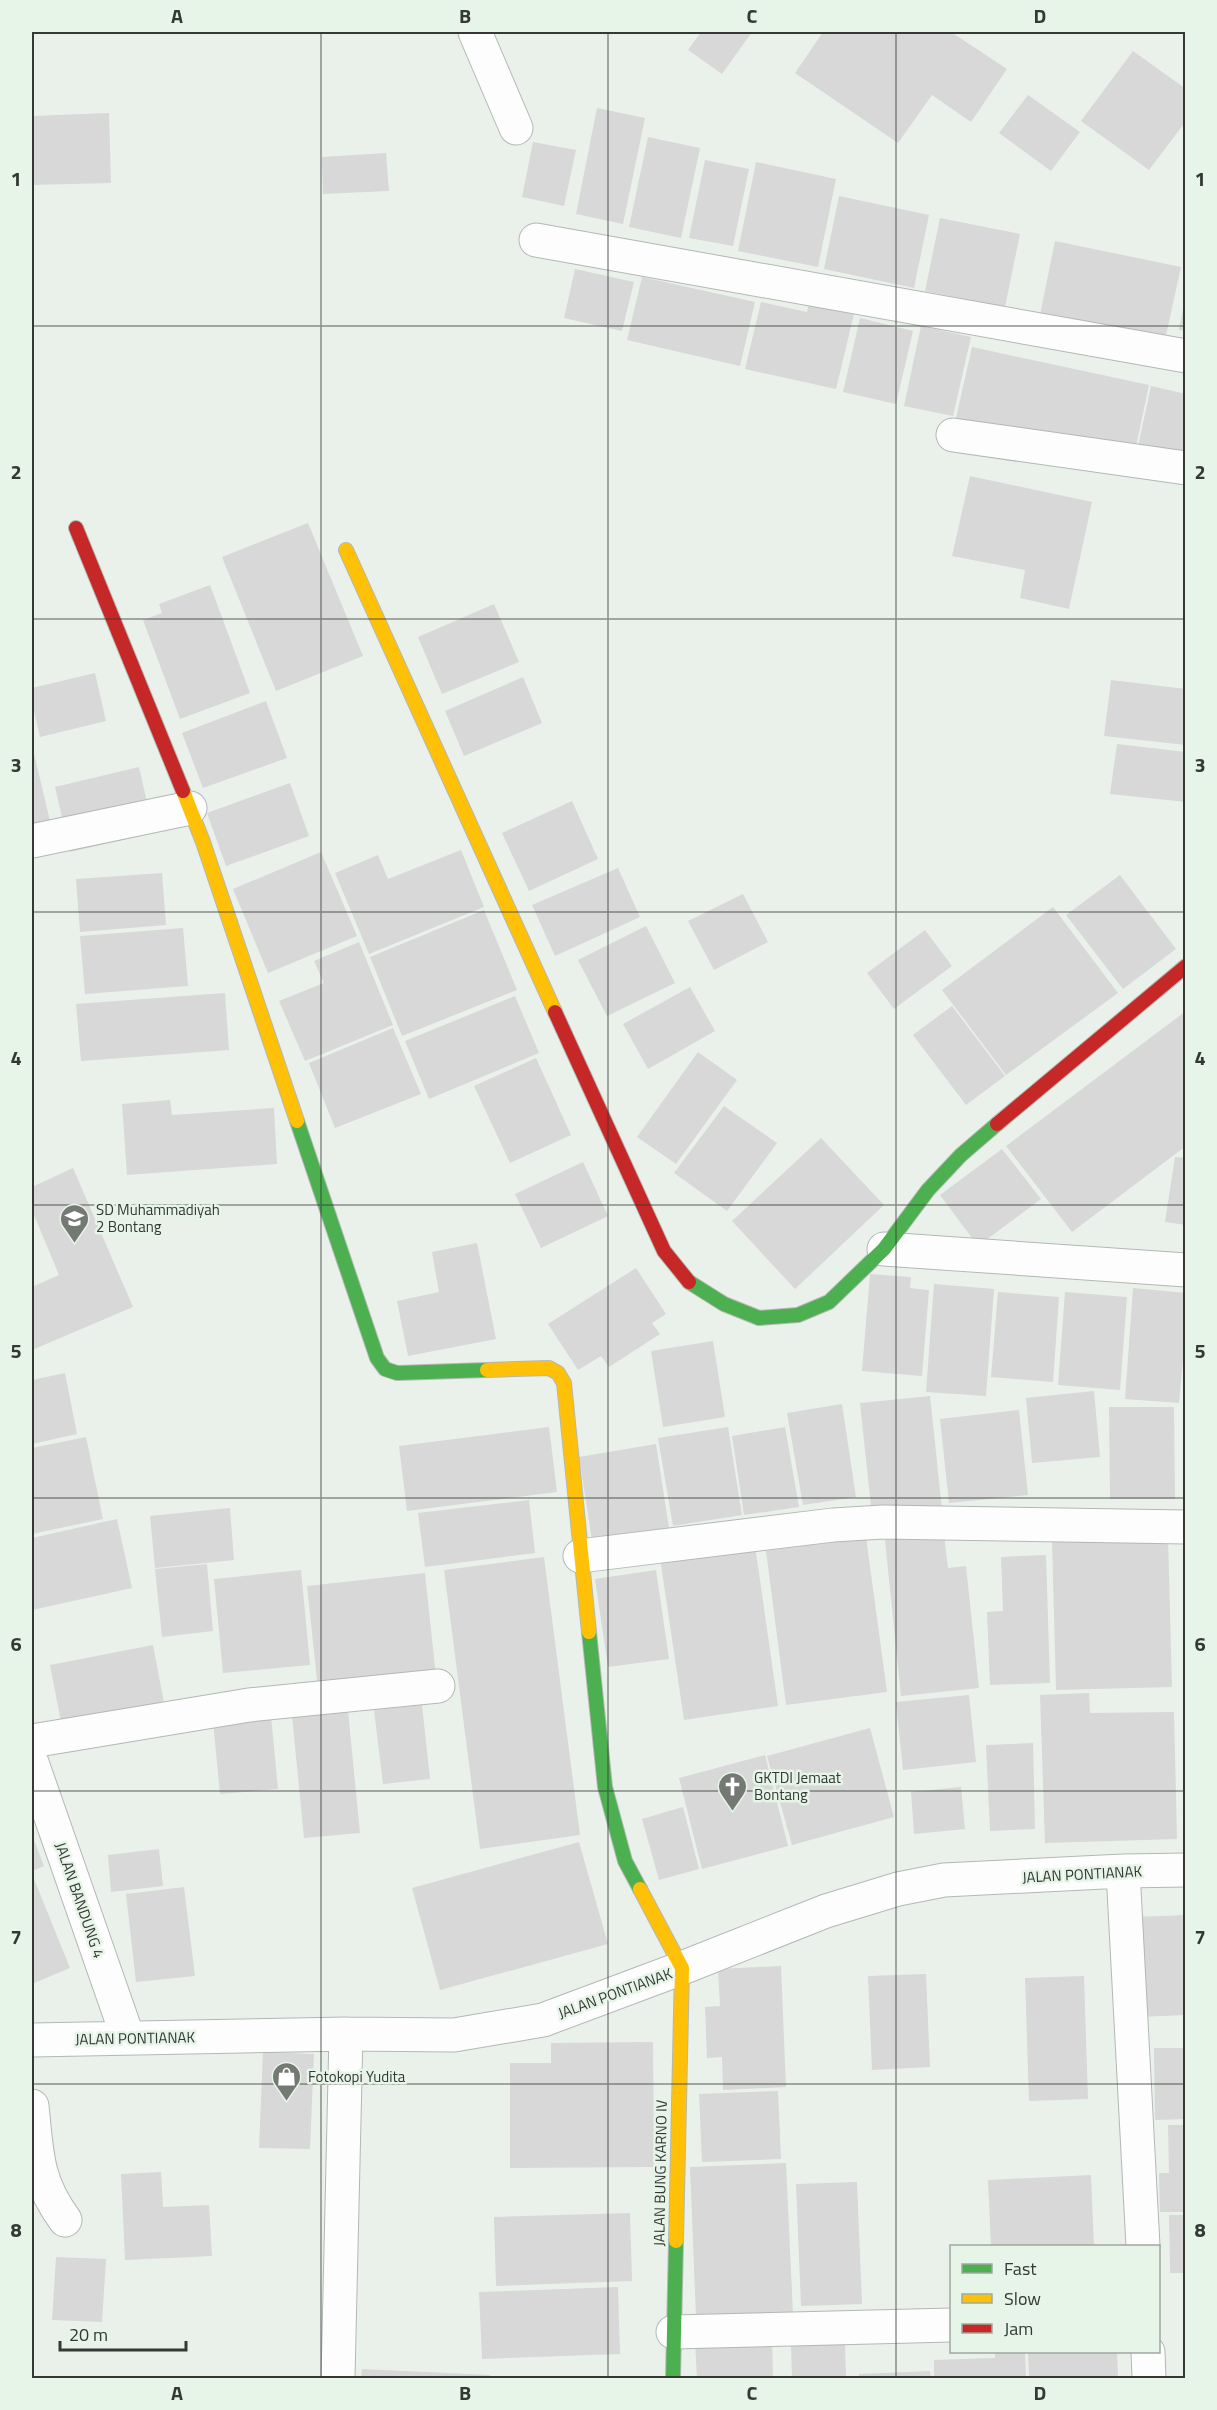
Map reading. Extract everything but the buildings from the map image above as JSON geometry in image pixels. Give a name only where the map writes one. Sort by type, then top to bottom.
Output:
[{"type":"street","points":[[475,32],[516,128]]},
{"type":"street","points":[[536,240],[1185,356]]},
{"type":"street","points":[[953,435],[1185,468]]},
{"type":"street","points":[[76,528],[190,808],[377,1358],[385,1369],[397,1373],[549,1368],[558,1373],[564,1383],[605,1787],[613,1824],[625,1861],[682,1968]]},
{"type":"street","points":[[346,550],[664,1251],[690,1284],[724,1305],[759,1318],[798,1315],[829,1302],[884,1249],[928,1190],[961,1155],[1185,966]]},
{"type":"street","points":[[32,841],[190,808]]},
{"type":"street","points":[[884,1249],[1185,1270]]},
{"type":"street","points":[[580,1556],[883,1522],[1185,1527]]},
{"type":"street","points":[[32,1741],[249,1705],[438,1686]]},
{"type":"street","name":"JALAN BANDUNG 4","points":[[32,1763],[128,2038]]},
{"type":"street","name":"JALAN PONTIANAK","points":[[32,2040],[346,2034],[454,2035],[543,2020],[826,1911],[898,1889],[944,1880],[1185,1870]]},
{"type":"street","points":[[1123,1871],[1143,2245]]},
{"type":"street","name":"JALAN BUNG KARNO IV","points":[[673,2379],[682,1968]]},
{"type":"street","points":[[338,2379],[346,2034]]},
{"type":"street","points":[[32,2106],[43,2183],[51,2201],[65,2220]]},
{"type":"street","points":[[673,2332],[950,2325]]},
{"type":"street","points":[[1148,2353],[1149,2379]]},
{"type":"traffic: fast","points":[[297,1121],[377,1358],[385,1369],[397,1373],[487,1370]]},
{"type":"traffic: fast","points":[[689,1282],[724,1304],[759,1318],[798,1315],[829,1302],[884,1249],[928,1190],[961,1155],[997,1124]]},
{"type":"traffic: fast","points":[[589,1632],[605,1787],[625,1861],[640,1889]]},
{"type":"traffic: fast","points":[[673,2378],[676,2241]]},
{"type":"traffic: slow","points":[[346,550],[555,1012]]},
{"type":"traffic: slow","points":[[183,791],[203,842],[297,1121]]},
{"type":"traffic: slow","points":[[487,1370],[549,1368],[558,1373],[564,1383],[589,1632]]},
{"type":"traffic: slow","points":[[640,1889],[682,1968],[676,2241]]},
{"type":"traffic: jam","points":[[76,528],[183,791]]},
{"type":"traffic: jam","points":[[997,1124],[1186,966]]},
{"type":"traffic: jam","points":[[555,1012],[664,1251],[689,1282]]},
{"type":"place","name":"SD Muhammadiyah 2 Bontang","points":[[75,1244]]},
{"type":"place","name":"GKTDI Jemaat Bontang","points":[[733,1812]]},
{"type":"place","name":"Fotokopi Yudita","points":[[287,2102]]}]
